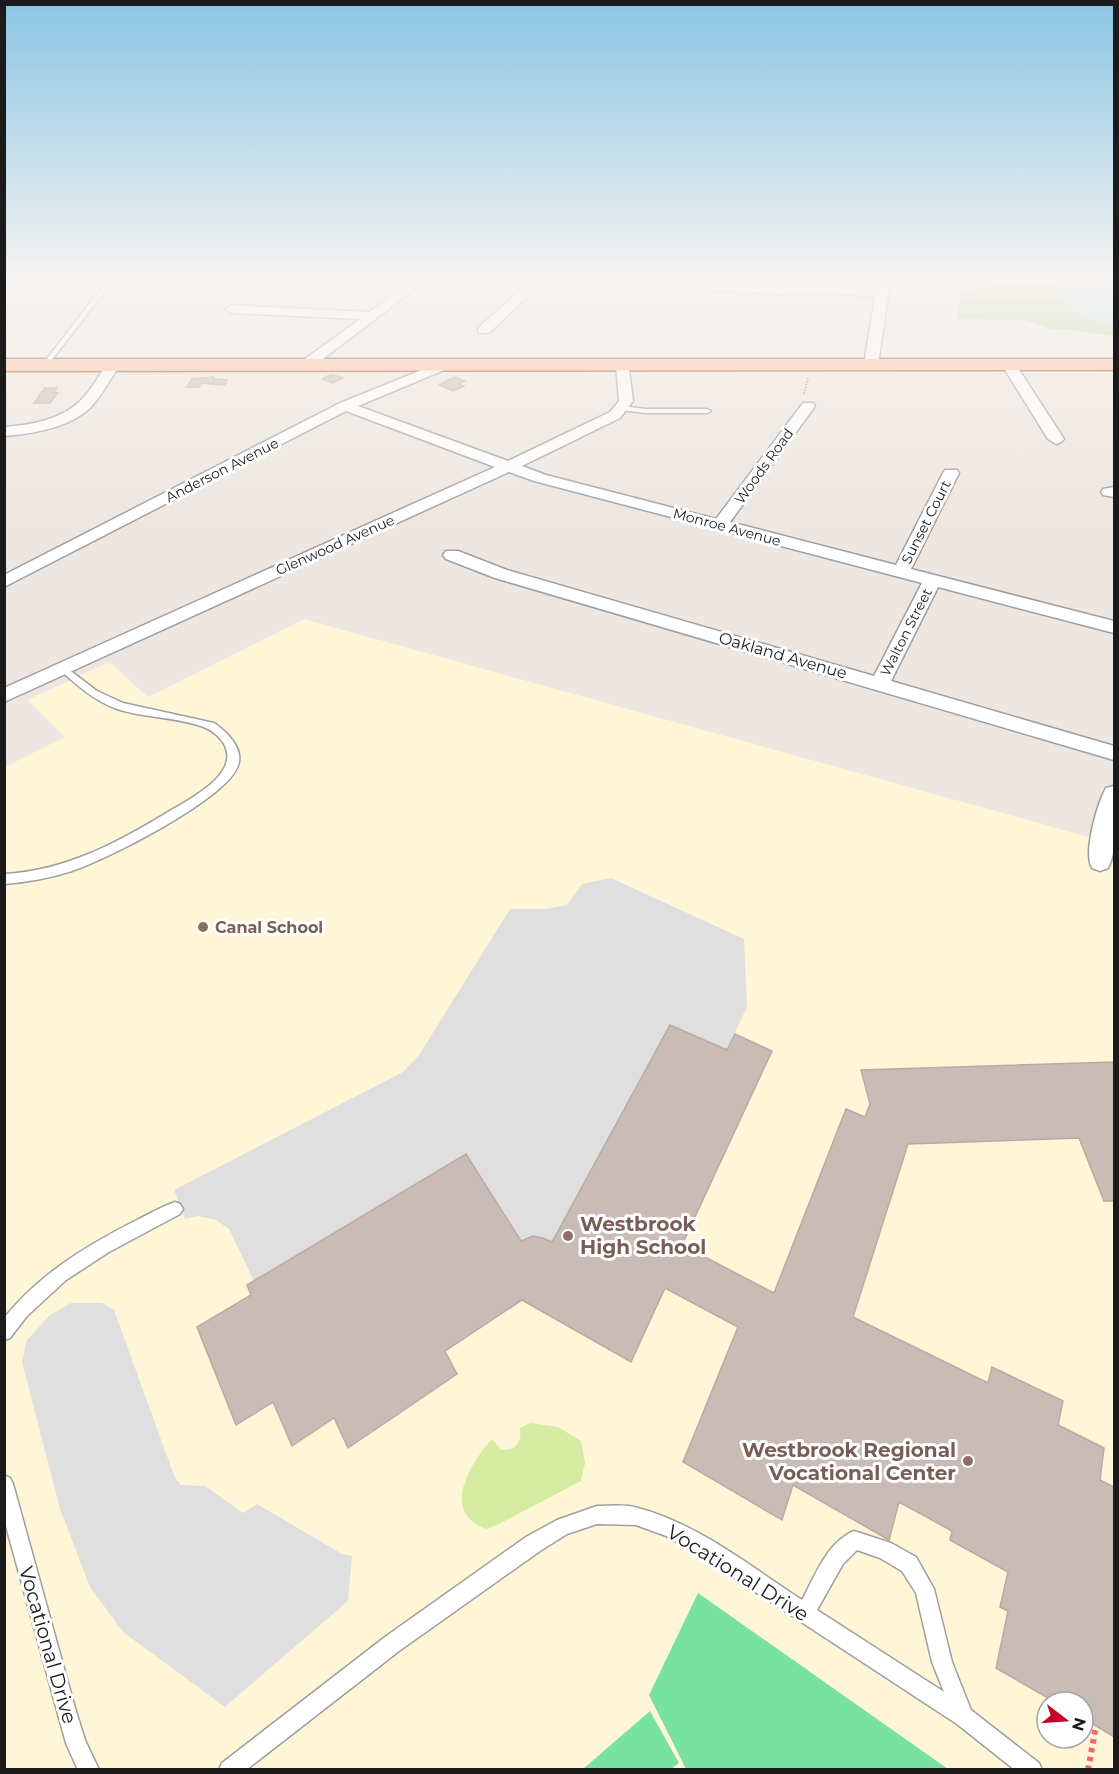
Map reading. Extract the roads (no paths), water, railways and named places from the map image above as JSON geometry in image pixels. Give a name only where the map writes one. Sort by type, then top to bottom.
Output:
[{"type":"main road","points":[[4,365],[675,365]]},
{"type":"main road","points":[[980,365],[1031,365]]},
{"type":"street","points":[[4,432],[37,427],[78,410],[85,405],[113,365]]},
{"type":"street","name":"Anderson Avenue","points":[[4,582],[345,406],[444,365]]},
{"type":"street","points":[[622,365],[626,401],[623,408]]},
{"type":"street","points":[[1009,365],[1056,439]]},
{"type":"street","name":"Monroe Avenue","points":[[345,406],[540,478],[1114,627]]},
{"type":"street","name":"Woods Road","points":[[720,525],[808,406]]},
{"type":"street","name":"Glenwood Avenue","points":[[4,696],[507,467],[615,415],[623,408]]},
{"type":"street","name":"Sunset Court","points":[[901,572],[951,473]]},
{"type":"street","name":"Oakland Avenue","points":[[452,555],[501,574],[1114,753]]},
{"type":"street","name":"Walton Street","points":[[880,683],[932,581]]},
{"type":"street","points":[[1100,862],[1105,824],[1114,794]]},
{"type":"lane","points":[[623,408],[646,411],[707,411]]},
{"type":"lane","points":[[4,879],[53,872],[94,857],[192,803],[218,786],[228,776],[233,765],[230,743],[223,733],[210,725],[120,706],[93,693],[64,669]]},
{"type":"lane","points":[[4,1332],[59,1274],[99,1248],[175,1209]]},
{"type":"lane","name":"Vocational Drive","points":[[4,1484],[65,1708],[76,1743],[89,1770]]},
{"type":"lane","name":"Vocational Drive","points":[[229,1770],[392,1644],[532,1544],[563,1526],[597,1515],[636,1516],[674,1530],[709,1550],[964,1717],[1032,1770]]},
{"type":"lane","points":[[805,1613],[836,1557],[854,1540],[884,1550],[909,1564],[924,1589],[942,1662],[964,1717]]},
{"type":"place","name":"Canal School","points":[[203,927]]},
{"type":"place","name":"Westbrook High School","points":[[568,1236]]},
{"type":"place","name":"Westbrook Regional Vocational Center","points":[[968,1461]]}]
